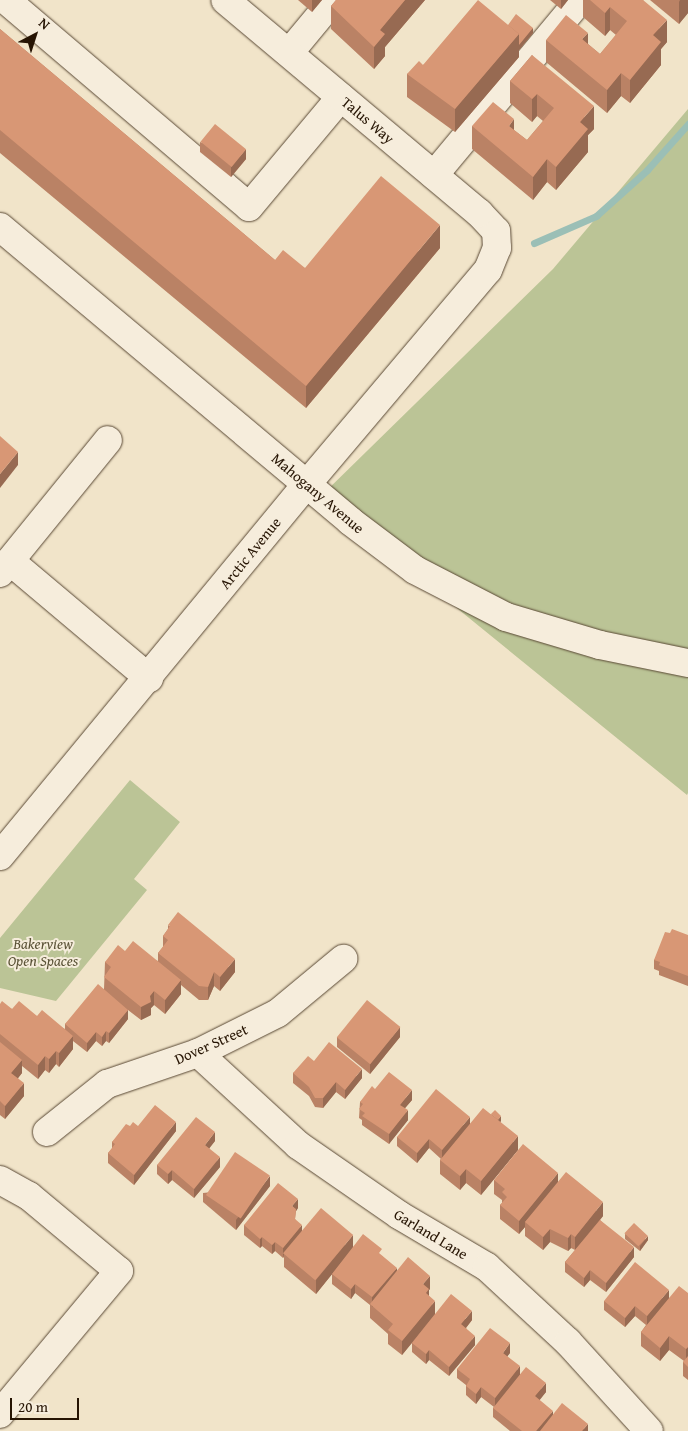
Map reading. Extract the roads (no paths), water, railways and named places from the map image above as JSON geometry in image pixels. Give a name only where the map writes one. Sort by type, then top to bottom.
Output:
[{"type":"street","points":[[6,0],[249,207],[341,97]]},
{"type":"street","name":"Talus Way","points":[[225,0],[434,175],[496,231],[497,248]]},
{"type":"street","points":[[288,53],[333,0]]},
{"type":"street","points":[[434,175],[580,0]]},
{"type":"street","name":"Mahogany Avenue","points":[[0,226],[307,484],[415,570],[506,617],[600,644],[688,663]]},
{"type":"street","name":"Arctic Avenue","points":[[5,840],[149,678],[307,484],[488,270],[497,248]]},
{"type":"street","points":[[108,440],[5,567],[149,678]]},
{"type":"street","name":"Dover Street","points":[[47,1132],[107,1084],[198,1054],[278,1013],[342,959]]},
{"type":"street","name":"Garland Lane","points":[[198,1054],[298,1145],[399,1215],[487,1268],[568,1342],[649,1431]]},
{"type":"street","points":[[0,1180],[29,1196],[119,1271],[0,1414]]},
{"type":"waterway","points":[[534,243],[596,216],[647,170],[688,124]]},
{"type":"park label","name":"Bakerview Open Spaces","points":[[43,952]]}]
